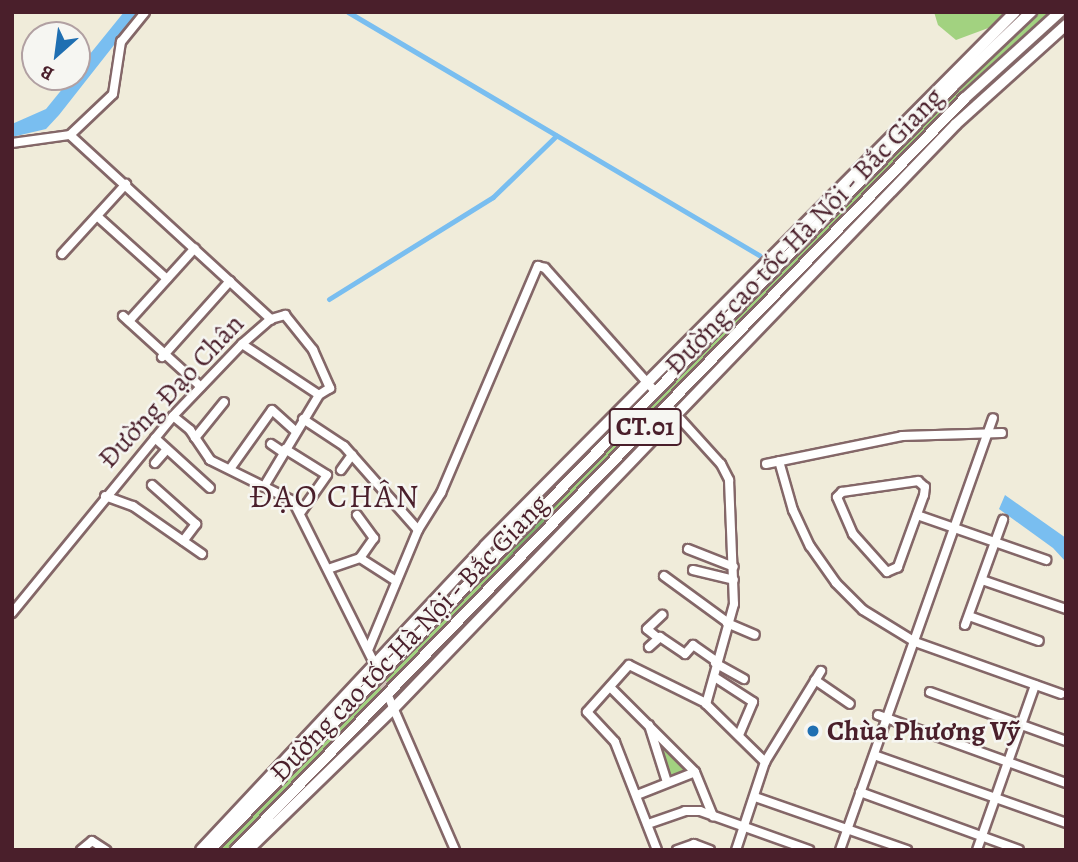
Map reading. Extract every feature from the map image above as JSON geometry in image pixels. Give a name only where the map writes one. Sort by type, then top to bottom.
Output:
[{"type":"highway","name":"Đường cao tốc Hà Nội - Bắc Giang","points":[[210,850],[933,105],[1031,12]]},
{"type":"highway","name":"Đường cao tốc Hà Nội - Bắc Giang","points":[[236,850],[965,98],[1060,12]]},
{"type":"main road","points":[[201,850],[649,385],[1016,12]]},
{"type":"main road","points":[[248,850],[393,709],[956,124],[1066,24]]},
{"type":"street","points":[[12,143],[70,135],[113,94],[121,42],[145,12]]},
{"type":"street","points":[[70,135],[271,319],[285,315],[313,350],[330,388],[319,395],[265,485]]},
{"type":"street","points":[[62,254],[126,184]]},
{"type":"street","points":[[97,216],[167,279]]},
{"type":"street","points":[[195,248],[126,318],[163,356],[201,387]]},
{"type":"street","points":[[369,648],[418,530],[442,494],[538,266],[545,268],[649,385]]},
{"type":"street","points":[[163,356],[230,281]]},
{"type":"street","name":"Đường Đạo Chân","points":[[12,612],[173,416],[242,344],[271,319]]},
{"type":"street","points":[[242,344],[319,395]]},
{"type":"street","points":[[195,438],[224,402]]},
{"type":"street","points":[[230,469],[272,410],[295,432]]},
{"type":"street","points":[[675,413],[726,471],[734,567],[734,604],[716,662],[716,678],[706,703]]},
{"type":"street","points":[[173,416],[195,438],[210,460],[287,495],[301,512],[376,667]]},
{"type":"street","points":[[840,850],[874,755],[883,716],[915,642],[993,418]]},
{"type":"street","points":[[303,419],[352,455],[418,530]]},
{"type":"street","points":[[766,464],[902,436],[1002,433]]},
{"type":"street","points":[[155,438],[210,488]]},
{"type":"street","points":[[271,444],[327,475],[301,512]]},
{"type":"street","points":[[155,463],[167,449]]},
{"type":"street","points":[[341,470],[352,455]]},
{"type":"street","points":[[779,461],[793,510],[824,568],[863,610],[915,642],[1061,694]]},
{"type":"street","points":[[918,481],[925,489],[917,516],[897,569],[887,572],[859,542],[836,499],[842,492],[918,481]]},
{"type":"street","points":[[152,485],[196,524],[183,541]]},
{"type":"street","points":[[106,496],[133,506],[202,554]]},
{"type":"street","points":[[328,569],[360,558],[374,540],[357,515]]},
{"type":"street","points":[[917,516],[1046,560]]},
{"type":"street","points":[[965,625],[1003,520]]},
{"type":"street","points":[[688,549],[734,567]]},
{"type":"street","points":[[360,558],[396,581]]},
{"type":"street","points":[[693,570],[734,580]]},
{"type":"street","points":[[664,576],[727,623],[755,635]]},
{"type":"street","points":[[982,580],[1066,609]]},
{"type":"street","points":[[662,615],[647,629],[685,654],[693,645],[744,680]]},
{"type":"street","points":[[969,616],[1039,641]]},
{"type":"street","points":[[649,647],[659,638]]},
{"type":"street","points":[[657,850],[615,742],[587,712],[629,665],[706,703],[765,762]]},
{"type":"street","points":[[736,850],[765,762],[821,671]]},
{"type":"street","points":[[716,678],[753,702],[739,734]]},
{"type":"street","points":[[815,680],[850,704]]},
{"type":"street","points":[[977,850],[1035,685]]},
{"type":"street","points":[[610,687],[695,772],[713,816]]},
{"type":"street","points":[[930,692],[1066,741]]},
{"type":"street","points":[[389,698],[455,850]]},
{"type":"street","points":[[883,716],[1066,783]]},
{"type":"street","points":[[648,723],[667,782]]},
{"type":"street","points":[[874,755],[1066,824]]},
{"type":"street","points":[[637,796],[695,772]]},
{"type":"street","points":[[860,792],[1020,850]]},
{"type":"street","points":[[755,797],[906,850]]},
{"type":"street","points":[[648,824],[708,801]]},
{"type":"street","points":[[685,811],[713,816],[809,850]]},
{"type":"street","points":[[81,850],[92,841],[106,850]]},
{"type":"street","points":[[677,850],[694,844],[710,850]]},
{"type":"green space","points":[[934,12],[1007,12],[991,27],[956,40],[938,25]]},
{"type":"green space","points":[[1038,12],[1050,12],[857,202],[228,850],[216,850],[980,66]]},
{"type":"green space","points":[[1063,12],[1066,20],[960,115],[679,411],[672,407],[950,117]]},
{"type":"green space","points":[[646,386],[651,390],[407,691],[402,687]]},
{"type":"green space","points":[[668,409],[672,413],[394,702],[391,695]]},
{"type":"green space","points":[[387,700],[388,709],[255,838]]},
{"type":"green space","points":[[658,738],[689,771],[669,778]]},
{"type":"water","points":[[124,12],[140,12],[91,74],[91,53]]},
{"type":"water","points":[[61,91],[78,91],[46,129],[12,137],[12,124],[46,109]]},
{"type":"water","points":[[1005,495],[1066,538],[1066,562],[1053,548],[999,509]]},
{"type":"waterway","points":[[348,12],[762,257]]},
{"type":"waterway","points":[[329,299],[493,197],[556,136]]},
{"type":"tunnel","points":[[378,671],[389,698]]},
{"type":"place","name":"Chùa Phương Vỹ","points":[[813,731]]},
{"type":"district","name":"ĐẠO CHÂN","points":[[335,496]]}]
